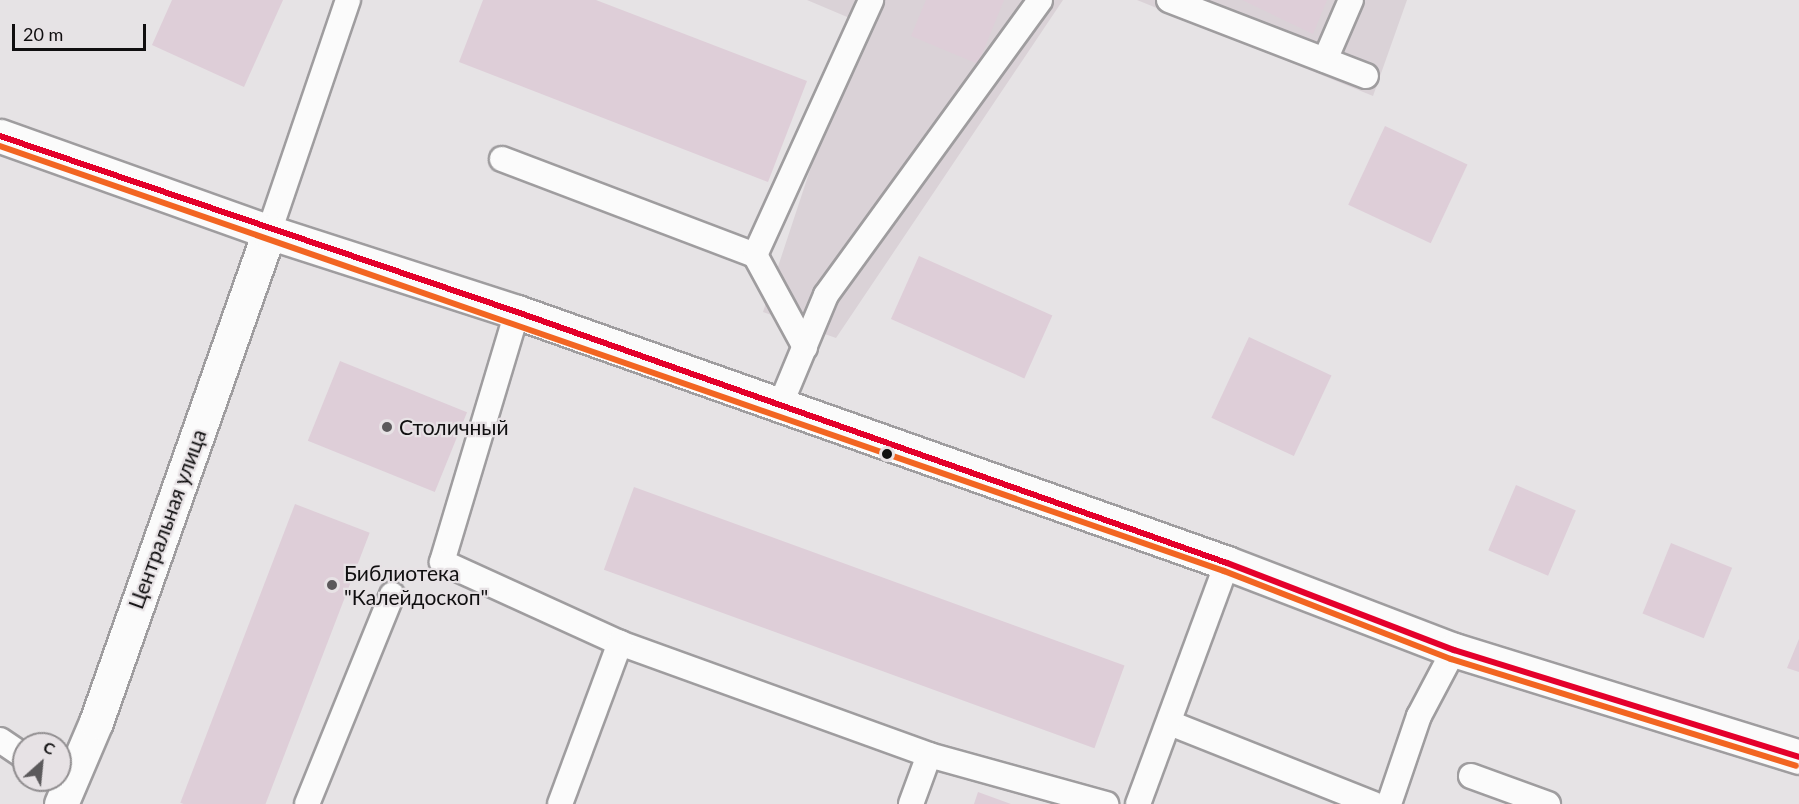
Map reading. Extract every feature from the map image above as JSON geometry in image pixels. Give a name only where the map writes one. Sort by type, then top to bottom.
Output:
[{"type":"street","points":[[0,136],[269,232],[517,312],[780,408],[1227,563],[1454,650],[1799,757]]},
{"type":"street","name":"Центральная улица","points":[[72,770],[96,722],[269,232]]},
{"type":"lane","points":[[269,232],[348,0]]},
{"type":"lane","points":[[755,255],[871,0]]},
{"type":"lane","points":[[780,408],[826,295],[1040,0]]},
{"type":"lane","points":[[1169,0],[1205,6],[1366,76]]},
{"type":"lane","points":[[1325,60],[1351,0]]},
{"type":"lane","points":[[502,159],[755,255],[805,347]]},
{"type":"lane","points":[[517,312],[442,562],[620,643],[929,754],[1106,804]]},
{"type":"lane","points":[[1138,804],[1170,723],[1227,563]]},
{"type":"lane","points":[[307,804],[392,595]]},
{"type":"lane","points":[[560,804],[620,643]]},
{"type":"lane","points":[[1389,804],[1419,716],[1454,650]]},
{"type":"lane","points":[[1170,723],[1374,804]]},
{"type":"lane","points":[[911,804],[929,754]]},
{"type":"lane","points":[[1471,776],[1548,804]]},
{"type":"shaded area","points":[[807,0],[1063,0],[836,338],[763,312],[859,22]]},
{"type":"shaded area","points":[[1137,0],[1407,0],[1373,96]]},
{"type":"building","points":[[172,0],[283,0],[244,87],[152,45]]},
{"type":"building","points":[[483,0],[596,0],[807,81],[768,182],[459,62]]},
{"type":"building","points":[[926,0],[1004,0],[978,64],[911,36]]},
{"type":"building","points":[[1242,0],[1327,0],[1313,34]]},
{"type":"building","points":[[1385,126],[1467,164],[1431,243],[1348,205]]},
{"type":"building","points":[[919,256],[1052,315],[1024,378],[891,319]]},
{"type":"building","points":[[1249,337],[1331,375],[1294,456],[1211,418]]},
{"type":"building","name":"Столичный","points":[[340,361],[467,412],[435,492],[308,441]]},
{"type":"building","points":[[1516,485],[1576,510],[1548,576],[1488,550]]},
{"type":"building","points":[[634,487],[1125,666],[1094,748],[604,570]]},
{"type":"building","points":[[295,504],[370,533],[266,804],[180,803]]},
{"type":"building","points":[[1671,543],[1732,568],[1704,638],[1643,613]]},
{"type":"building","points":[[1799,639],[1799,672],[1787,668]]},
{"type":"building","points":[[978,792],[1011,804],[974,804]]},
{"type":"transit line","points":[[0,136],[517,312],[1227,563],[1454,650],[1799,757]]},
{"type":"transit line","points":[[0,146],[1224,571],[1451,659],[1796,766]]},
{"type":"place","name":"Столичный","points":[[387,427]]},
{"type":"place","name":"Библиотека \"Калейдоскоп\"","points":[[332,585]]}]
